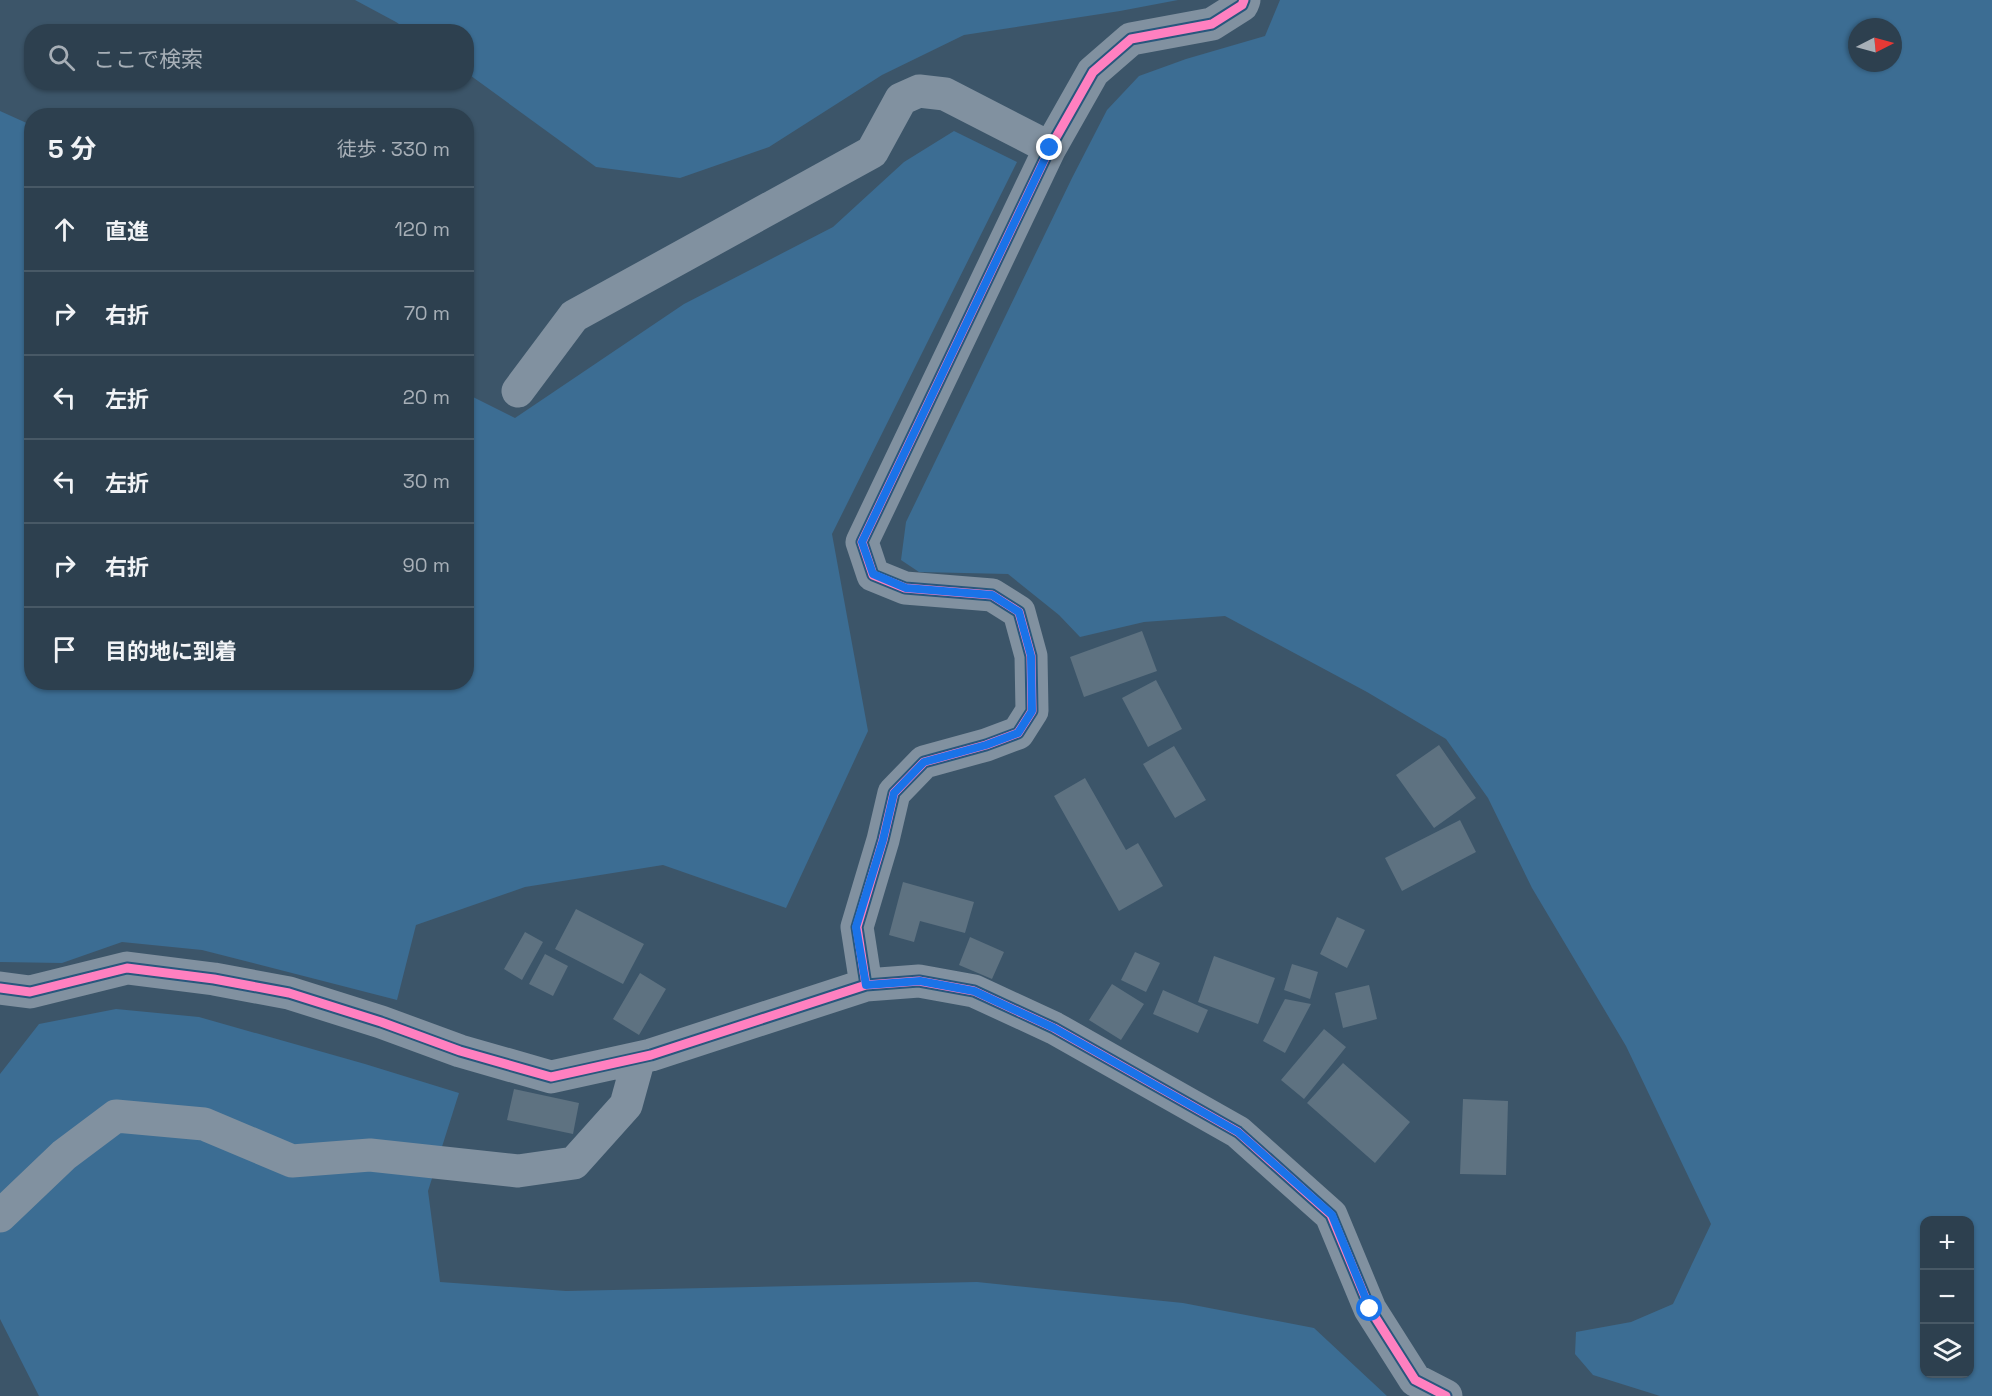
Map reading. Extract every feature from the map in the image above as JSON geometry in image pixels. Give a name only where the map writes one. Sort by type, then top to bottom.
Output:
[{"type":"street","points":[[866,985],[856,927],[883,840],[894,793],[924,762],[986,745],[1018,733],[1032,711],[1031,656],[1019,612],[992,595],[906,588],[873,574],[862,542],[1050,148],[1093,72],[1131,39],[1212,24],[1242,5],[1244,0]]},
{"type":"street","points":[[518,391],[573,316],[872,152],[901,99],[919,91],[945,94],[1050,148]]},
{"type":"street","points":[[0,988],[30,992],[127,968],[214,979],[289,993],[381,1022],[460,1051],[551,1077],[639,1058],[866,985],[920,981],[974,991],[1054,1028],[1238,1132],[1332,1215],[1370,1309],[1415,1380],[1446,1396]]},
{"type":"street","points":[[0,1216],[64,1155],[116,1116],[204,1124],[292,1161],[370,1155],[518,1171],[574,1163],[626,1105],[639,1058]]},
{"type":"shaded area","points":[[355,0],[1178,0],[964,35],[882,75],[769,147],[680,178],[596,167],[474,78],[474,24],[399,24]]},
{"type":"shaded area","points":[[1280,0],[1992,0],[1992,1396],[1660,1396],[1593,1375],[1575,1354],[1576,1332],[1631,1322],[1673,1304],[1711,1224],[1626,1046],[1532,888],[1488,798],[1446,739],[1367,692],[1225,616],[1144,622],[1080,637],[1059,615],[1008,574],[919,572],[901,560],[906,522],[1107,110],[1139,76],[1186,59],[1265,36]]},
{"type":"shaded area","points":[[0,111],[24,122],[24,690],[474,690],[474,398],[515,418],[684,304],[833,227],[904,162],[954,131],[1017,162],[832,534],[868,731],[786,908],[663,865],[525,887],[416,925],[397,1000],[202,950],[122,942],[62,963],[0,962]]},
{"type":"shaded area","points":[[116,1009],[199,1017],[459,1093],[428,1191],[440,1282],[566,1291],[977,1282],[1183,1303],[1314,1328],[1387,1396],[39,1396],[0,1319],[0,1074],[39,1024]]},
{"type":"building","points":[[1142,631],[1157,671],[1084,697],[1070,657]]},
{"type":"building","points":[[1156,680],[1182,729],[1148,747],[1122,698]]},
{"type":"building","points":[[1439,745],[1476,798],[1434,828],[1396,775]]},
{"type":"building","points":[[1174,746],[1206,800],[1175,818],[1143,764]]},
{"type":"building","points":[[1085,778],[1126,850],[1138,843],[1163,886],[1119,911],[1054,796]]},
{"type":"building","points":[[1460,820],[1476,852],[1402,891],[1385,858]]},
{"type":"building","points":[[903,882],[974,902],[965,933],[920,921],[914,942],[889,935]]},
{"type":"building","points":[[576,909],[644,944],[623,984],[555,949]]},
{"type":"building","points":[[1337,917],[1365,930],[1347,968],[1320,954]]},
{"type":"building","points":[[525,932],[543,942],[522,980],[504,969]]},
{"type":"building","points":[[970,937],[1004,952],[992,979],[959,965]]},
{"type":"building","points":[[1135,952],[1160,963],[1146,992],[1121,980]]},
{"type":"building","points":[[545,954],[568,966],[553,996],[529,984]]},
{"type":"building","points":[[1214,956],[1275,978],[1258,1024],[1198,1002]]},
{"type":"building","points":[[1292,964],[1318,972],[1310,999],[1284,990]]},
{"type":"building","points":[[640,973],[666,989],[639,1035],[613,1019]]},
{"type":"building","points":[[1112,984],[1144,1004],[1121,1040],[1089,1020]]},
{"type":"building","points":[[1369,985],[1377,1019],[1343,1028],[1335,993]]},
{"type":"building","points":[[1163,990],[1208,1010],[1198,1033],[1153,1014]]},
{"type":"building","points":[[1285,999],[1311,1004],[1285,1053],[1263,1041]]},
{"type":"building","points":[[1324,1029],[1346,1047],[1304,1099],[1281,1080]]},
{"type":"building","points":[[1343,1063],[1410,1122],[1375,1163],[1307,1103]]},
{"type":"building","points":[[514,1089],[579,1103],[573,1134],[507,1120]]},
{"type":"building","points":[[1463,1099],[1508,1101],[1506,1175],[1460,1174]]},
{"type":"cycle path","points":[[866,985],[857,927],[883,840],[894,793],[924,762],[986,745],[1018,733],[1032,711],[1031,656],[1019,612],[992,595],[905,588],[873,575],[862,542],[1050,148],[1093,72],[1131,39],[1212,24],[1242,5],[1244,0]]},
{"type":"cycle path","points":[[0,988],[30,992],[127,968],[214,979],[289,993],[381,1022],[460,1051],[551,1077],[651,1055],[866,985],[919,981],[974,991],[1054,1028],[1238,1132],[1331,1215],[1370,1309],[1415,1380],[1446,1396]]},
{"type":"route","points":[[1050,148],[862,542],[873,574],[906,588],[992,595],[1019,612],[1031,656],[1032,711],[1018,733],[986,745],[924,762],[894,793],[883,840],[856,927],[866,985],[920,981],[974,991],[1054,1028],[1238,1132],[1332,1215],[1370,1309]]}]
